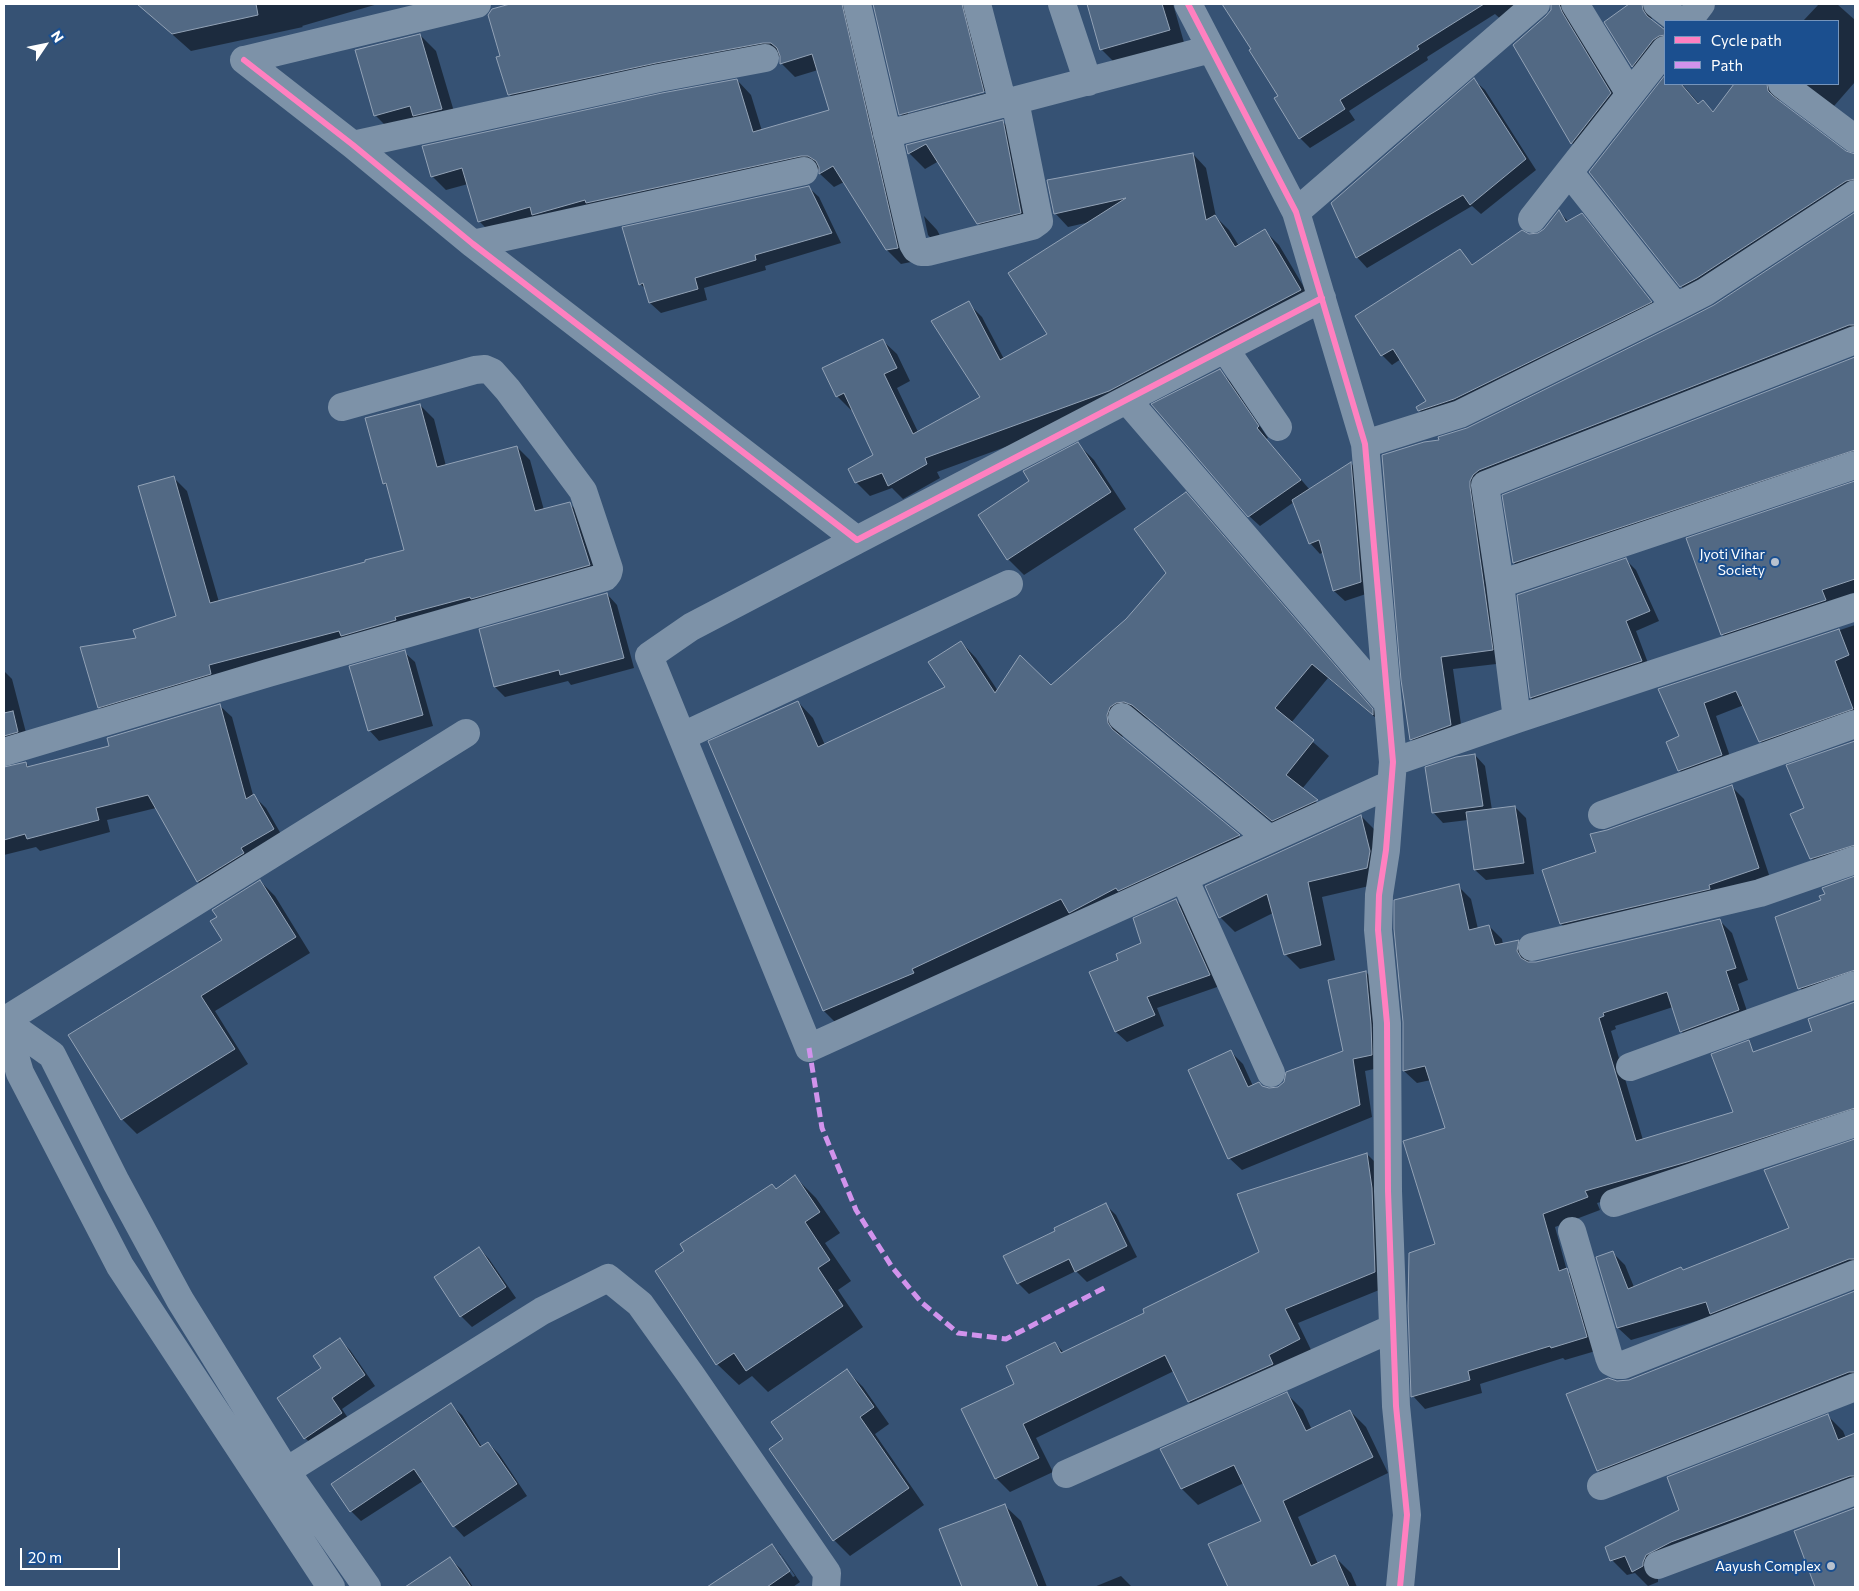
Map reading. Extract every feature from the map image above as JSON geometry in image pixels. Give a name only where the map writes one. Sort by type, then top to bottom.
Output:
[{"type":"street","points":[[477,4],[244,60],[354,145],[473,244],[858,540]]},
{"type":"street","points":[[858,4],[913,244],[921,252],[928,252],[1032,226],[1039,221],[1040,217],[1009,102],[977,4]]},
{"type":"street","points":[[1062,4],[1088,82]]},
{"type":"street","points":[[1188,4],[1296,212],[1365,444],[1388,703],[1392,773],[1386,850],[1379,894],[1378,930],[1387,1023],[1388,1191],[1396,1406],[1407,1515],[1400,1587]]},
{"type":"street","points":[[1296,212],[1536,4]]},
{"type":"street","points":[[1575,4],[1630,94]]},
{"type":"street","points":[[1657,4],[1691,17]]},
{"type":"street","points":[[887,134],[1211,49]]},
{"type":"street","points":[[1532,218],[1664,51]]},
{"type":"street","points":[[354,145],[659,78],[765,58]]},
{"type":"street","points":[[1783,85],[1855,139]]},
{"type":"street","points":[[473,244],[804,171]]},
{"type":"street","points":[[1569,172],[1676,306]]},
{"type":"street","points":[[1365,444],[1460,414],[1705,292],[1855,194]]},
{"type":"street","points":[[1322,298],[691,627],[649,656],[809,1048],[1269,839],[1392,773],[1517,719],[1855,608]]},
{"type":"street","points":[[1517,719],[1485,485],[1855,340]]},
{"type":"street","points":[[1225,349],[1278,427]]},
{"type":"street","points":[[4,752],[605,577],[608,573],[609,569],[583,491],[508,390],[492,372],[484,368],[475,370],[342,407]]},
{"type":"street","points":[[1127,400],[1388,703]]},
{"type":"street","points":[[1500,584],[1855,464]]},
{"type":"street","points":[[683,736],[1009,584]]},
{"type":"street","points":[[1122,716],[1269,839]]},
{"type":"street","points":[[1602,815],[1855,724]]},
{"type":"street","points":[[4,1021],[466,733]]},
{"type":"street","points":[[1532,947],[1760,893],[1855,860]]},
{"type":"street","points":[[1184,878],[1271,1073]]},
{"type":"street","points":[[1630,1067],[1855,985]]},
{"type":"street","points":[[4,1021],[52,1055],[116,1182],[275,1478],[331,1587]]},
{"type":"street","points":[[4,1021],[20,1073],[120,1266],[275,1478],[366,1587]]},
{"type":"street","points":[[1614,1204],[1855,1123]]},
{"type":"street","points":[[1572,1231],[1609,1357],[1611,1362],[1617,1365],[1623,1365],[1855,1274]]},
{"type":"street","points":[[275,1478],[542,1311],[608,1278],[640,1304],[691,1375],[827,1574],[826,1587]]},
{"type":"street","points":[[1066,1474],[1393,1328]]},
{"type":"street","points":[[1601,1486],[1855,1387]]},
{"type":"street","points":[[1658,1565],[1855,1491]]},
{"type":"building","points":[[137,4],[256,4],[258,15],[172,34]]},
{"type":"building","points":[[510,4],[842,4],[898,248],[886,250],[833,166],[819,174],[819,167],[816,161],[808,156],[586,203],[585,200],[532,215],[530,207],[478,222],[462,168],[431,177],[422,146],[662,93],[737,79],[753,132],[829,110],[812,54],[780,64],[777,48],[771,43],[656,63],[508,95],[496,57],[500,56],[488,15],[492,9]]},
{"type":"building","points":[[873,4],[962,4],[984,92],[899,115]]},
{"type":"building","points":[[1087,4],[1162,4],[1170,30],[1100,50]]},
{"type":"building","points":[[1222,4],[1484,4],[1417,46],[1419,49],[1340,100],[1345,109],[1299,139],[1274,98],[1278,96]]},
{"type":"building","points":[[1551,4],[1559,4],[1611,93],[1571,144],[1513,45],[1546,16],[1551,10]]},
{"type":"building","points":[[1629,4],[1642,4],[1647,16],[1664,29],[1664,35],[1653,40],[1632,67],[1604,22]]},
{"type":"building","points":[[420,34],[442,109],[413,116],[410,106],[374,116],[355,50]]},
{"type":"building","points":[[1664,76],[1664,85],[1682,85],[1698,104],[1703,100],[1713,112],[1733,85],[1767,85],[1768,91],[1773,96],[1846,151],[1855,154],[1855,179],[1846,181],[1697,278],[1680,287],[1589,172]]},
{"type":"building","points":[[1474,78],[1526,159],[1470,205],[1463,195],[1356,258],[1331,203]]},
{"type":"building","points":[[1003,120],[1021,213],[977,224],[926,144],[908,154],[906,145]]},
{"type":"building","points":[[1193,153],[1206,220],[1215,215],[1235,247],[1265,229],[1301,290],[1109,391],[925,458],[927,464],[888,486],[882,473],[855,483],[848,469],[873,455],[844,393],[836,397],[822,368],[883,339],[897,368],[884,374],[913,434],[980,397],[931,321],[969,301],[1000,360],[1047,334],[1008,273],[1126,198],[1054,214],[1047,180]]},
{"type":"building","points":[[809,186],[832,233],[755,255],[756,260],[695,278],[698,289],[649,303],[643,283],[639,285],[622,227]]},
{"type":"building","points":[[1559,210],[1566,222],[1582,213],[1652,302],[1454,399],[1418,411],[1416,407],[1426,401],[1393,349],[1381,356],[1355,316],[1460,249],[1472,265],[1522,230],[1529,234],[1538,233],[1544,229]]},
{"type":"building","points":[[1854,213],[1855,325],[1849,325],[1479,470],[1473,475],[1470,487],[1493,650],[1441,657],[1451,725],[1410,740],[1401,680],[1382,455],[1424,442],[1439,440],[1438,437],[1467,428],[1683,321],[1714,305]]},
{"type":"building","points":[[1855,357],[1855,450],[1513,563],[1502,495]]},
{"type":"building","points":[[1220,369],[1259,426],[1257,428],[1301,480],[1248,517],[1151,404]]},
{"type":"building","points":[[420,404],[437,467],[517,446],[535,511],[570,502],[590,565],[471,599],[470,597],[395,617],[396,620],[341,636],[339,631],[209,665],[211,674],[98,708],[80,647],[136,638],[133,630],[176,616],[138,486],[174,476],[210,603],[365,562],[365,560],[404,550],[386,483],[383,484],[365,418]]},
{"type":"building","points":[[1078,442],[1111,492],[1007,560],[978,515],[1029,481],[1023,471]]},
{"type":"building","points":[[1351,462],[1361,582],[1333,591],[1319,540],[1309,544],[1292,500]]},
{"type":"building","name":"Jyoti Vihar Society","points":[[1855,481],[1855,579],[1822,590],[1826,600],[1721,635],[1686,538]]},
{"type":"building","points":[[1186,492],[1373,709],[1373,715],[1312,664],[1275,708],[1314,740],[1286,775],[1318,800],[1272,821],[1132,705],[1124,702],[1116,703],[1110,707],[1107,715],[1108,723],[1112,729],[1240,835],[1118,891],[1116,888],[1069,913],[1061,899],[912,969],[914,973],[823,1011],[708,741],[798,701],[818,747],[945,687],[928,662],[961,641],[995,693],[1020,655],[1051,685],[1126,619],[1166,573],[1134,529]]},
{"type":"building","points":[[1626,558],[1650,611],[1626,621],[1642,661],[1530,698],[1517,595]]},
{"type":"building","points":[[607,593],[624,658],[560,675],[559,670],[494,687],[479,629]]},
{"type":"building","points":[[1839,629],[1849,655],[1835,661],[1853,709],[1759,742],[1736,691],[1704,703],[1722,755],[1678,771],[1666,742],[1679,736],[1658,689]]},
{"type":"building","points":[[405,650],[423,715],[368,731],[349,666]]},
{"type":"building","points":[[220,704],[246,799],[254,794],[274,829],[241,848],[244,853],[197,882],[148,795],[96,808],[99,820],[27,839],[25,834],[4,840],[4,767],[26,762],[27,767],[109,746],[107,738]]},
{"type":"building","points":[[13,711],[18,732],[4,736],[4,713]]},
{"type":"building","points":[[1855,741],[1855,845],[1810,859],[1790,814],[1804,808],[1786,765]]},
{"type":"building","points":[[1475,754],[1483,806],[1432,813],[1425,767],[1456,757]]},
{"type":"building","points":[[1732,785],[1759,868],[1709,885],[1710,889],[1560,924],[1542,870],[1596,852],[1590,834],[1607,830]]},
{"type":"building","points":[[1515,806],[1524,863],[1474,870],[1466,812]]},
{"type":"building","points":[[1361,815],[1370,851],[1367,868],[1308,882],[1321,945],[1284,955],[1267,894],[1219,918],[1205,886]]},
{"type":"building","points":[[1855,876],[1855,970],[1798,989],[1775,917],[1821,900],[1819,896],[1825,894],[1822,888]]},
{"type":"building","points":[[260,880],[296,937],[201,996],[235,1049],[121,1120],[68,1035],[222,940],[210,921],[217,917],[212,910]]},
{"type":"building","points":[[1459,884],[1469,930],[1489,925],[1495,945],[1519,940],[1517,951],[1521,958],[1528,962],[1536,962],[1720,919],[1736,968],[1726,971],[1739,1010],[1680,1032],[1667,992],[1603,1013],[1604,1016],[1599,1018],[1636,1141],[1733,1112],[1711,1054],[1749,1040],[1753,1052],[1812,1031],[1808,1019],[1855,1002],[1855,1108],[1687,1162],[1585,1191],[1588,1197],[1543,1214],[1559,1271],[1567,1268],[1587,1337],[1551,1348],[1550,1346],[1468,1371],[1470,1380],[1411,1397],[1408,1306],[1409,1253],[1435,1244],[1403,1141],[1445,1128],[1425,1066],[1403,1071],[1403,1022],[1394,929],[1394,900]]},
{"type":"building","points":[[1176,899],[1210,975],[1147,997],[1155,1015],[1115,1032],[1089,972],[1118,960],[1116,954],[1141,943],[1133,918]]},
{"type":"building","points":[[1366,971],[1372,1055],[1353,1059],[1360,1105],[1228,1159],[1188,1070],[1231,1050],[1248,1087],[1259,1082],[1262,1086],[1269,1088],[1278,1087],[1284,1082],[1286,1072],[1343,1051],[1328,980]]},
{"type":"building","points":[[1855,1139],[1855,1259],[1849,1259],[1710,1314],[1706,1302],[1617,1328],[1596,1257],[1613,1251],[1628,1289],[1681,1267],[1683,1270],[1789,1228],[1764,1170]]},
{"type":"building","points":[[1367,1153],[1372,1188],[1375,1272],[1285,1309],[1300,1339],[1269,1355],[1273,1364],[1188,1402],[1165,1355],[1023,1424],[1039,1458],[995,1479],[961,1409],[1014,1384],[1006,1366],[1055,1342],[1061,1353],[1144,1313],[1143,1309],[1259,1252],[1237,1194]]},
{"type":"building","points":[[795,1175],[820,1212],[805,1222],[830,1260],[818,1268],[843,1306],[746,1371],[734,1353],[716,1365],[655,1271],[684,1251],[680,1244],[772,1184],[776,1189]]},
{"type":"building","points":[[1106,1203],[1127,1246],[1075,1272],[1069,1259],[1017,1284],[1003,1256],[1055,1231],[1054,1228]]},
{"type":"building","points":[[479,1247],[506,1287],[460,1317],[434,1277]]},
{"type":"building","points":[[1855,1291],[1855,1372],[1849,1372],[1597,1471],[1566,1394],[1608,1378],[1617,1381],[1629,1380]]},
{"type":"building","points":[[340,1338],[365,1375],[332,1398],[342,1413],[304,1439],[277,1398],[321,1368],[313,1356]]},
{"type":"building","points":[[847,1369],[874,1407],[860,1417],[909,1488],[833,1541],[769,1449],[783,1439],[771,1422]]},
{"type":"building","points":[[1287,1392],[1306,1431],[1350,1410],[1373,1457],[1283,1501],[1311,1566],[1335,1555],[1349,1587],[1228,1587],[1208,1544],[1261,1521],[1234,1465],[1181,1489],[1160,1449]]},
{"type":"building","points":[[451,1403],[480,1447],[488,1442],[517,1484],[453,1527],[414,1469],[350,1512],[331,1484]]},
{"type":"building","points":[[1828,1414],[1838,1440],[1855,1433],[1855,1476],[1850,1476],[1671,1542],[1646,1555],[1643,1566],[1632,1572],[1625,1556],[1610,1561],[1605,1547],[1679,1510],[1667,1477]]},
{"type":"building","points":[[1005,1504],[1038,1587],[962,1587],[939,1529]]},
{"type":"building","name":"Aayush Complex","points":[[1855,1508],[1855,1587],[1815,1587],[1794,1531]]},
{"type":"building","points":[[772,1544],[790,1571],[767,1587],[707,1587]]},
{"type":"building","points":[[450,1557],[471,1587],[405,1587]]},
{"type":"marked path","points":[[809,1048],[822,1128],[856,1210],[892,1267],[921,1302],[958,1333],[1006,1339],[1106,1287]]},
{"type":"cycle path","points":[[1188,4],[1296,212],[1365,444],[1393,762],[1386,850],[1379,895],[1378,930],[1387,1023],[1388,1191],[1396,1406],[1407,1515],[1400,1587]]},
{"type":"cycle path","points":[[244,60],[353,145],[473,244],[857,540],[1322,298]]},
{"type":"place","name":"Jyoti Vihar Society","points":[[1775,562]]},
{"type":"place","name":"Aayush Complex","points":[[1831,1566]]}]
